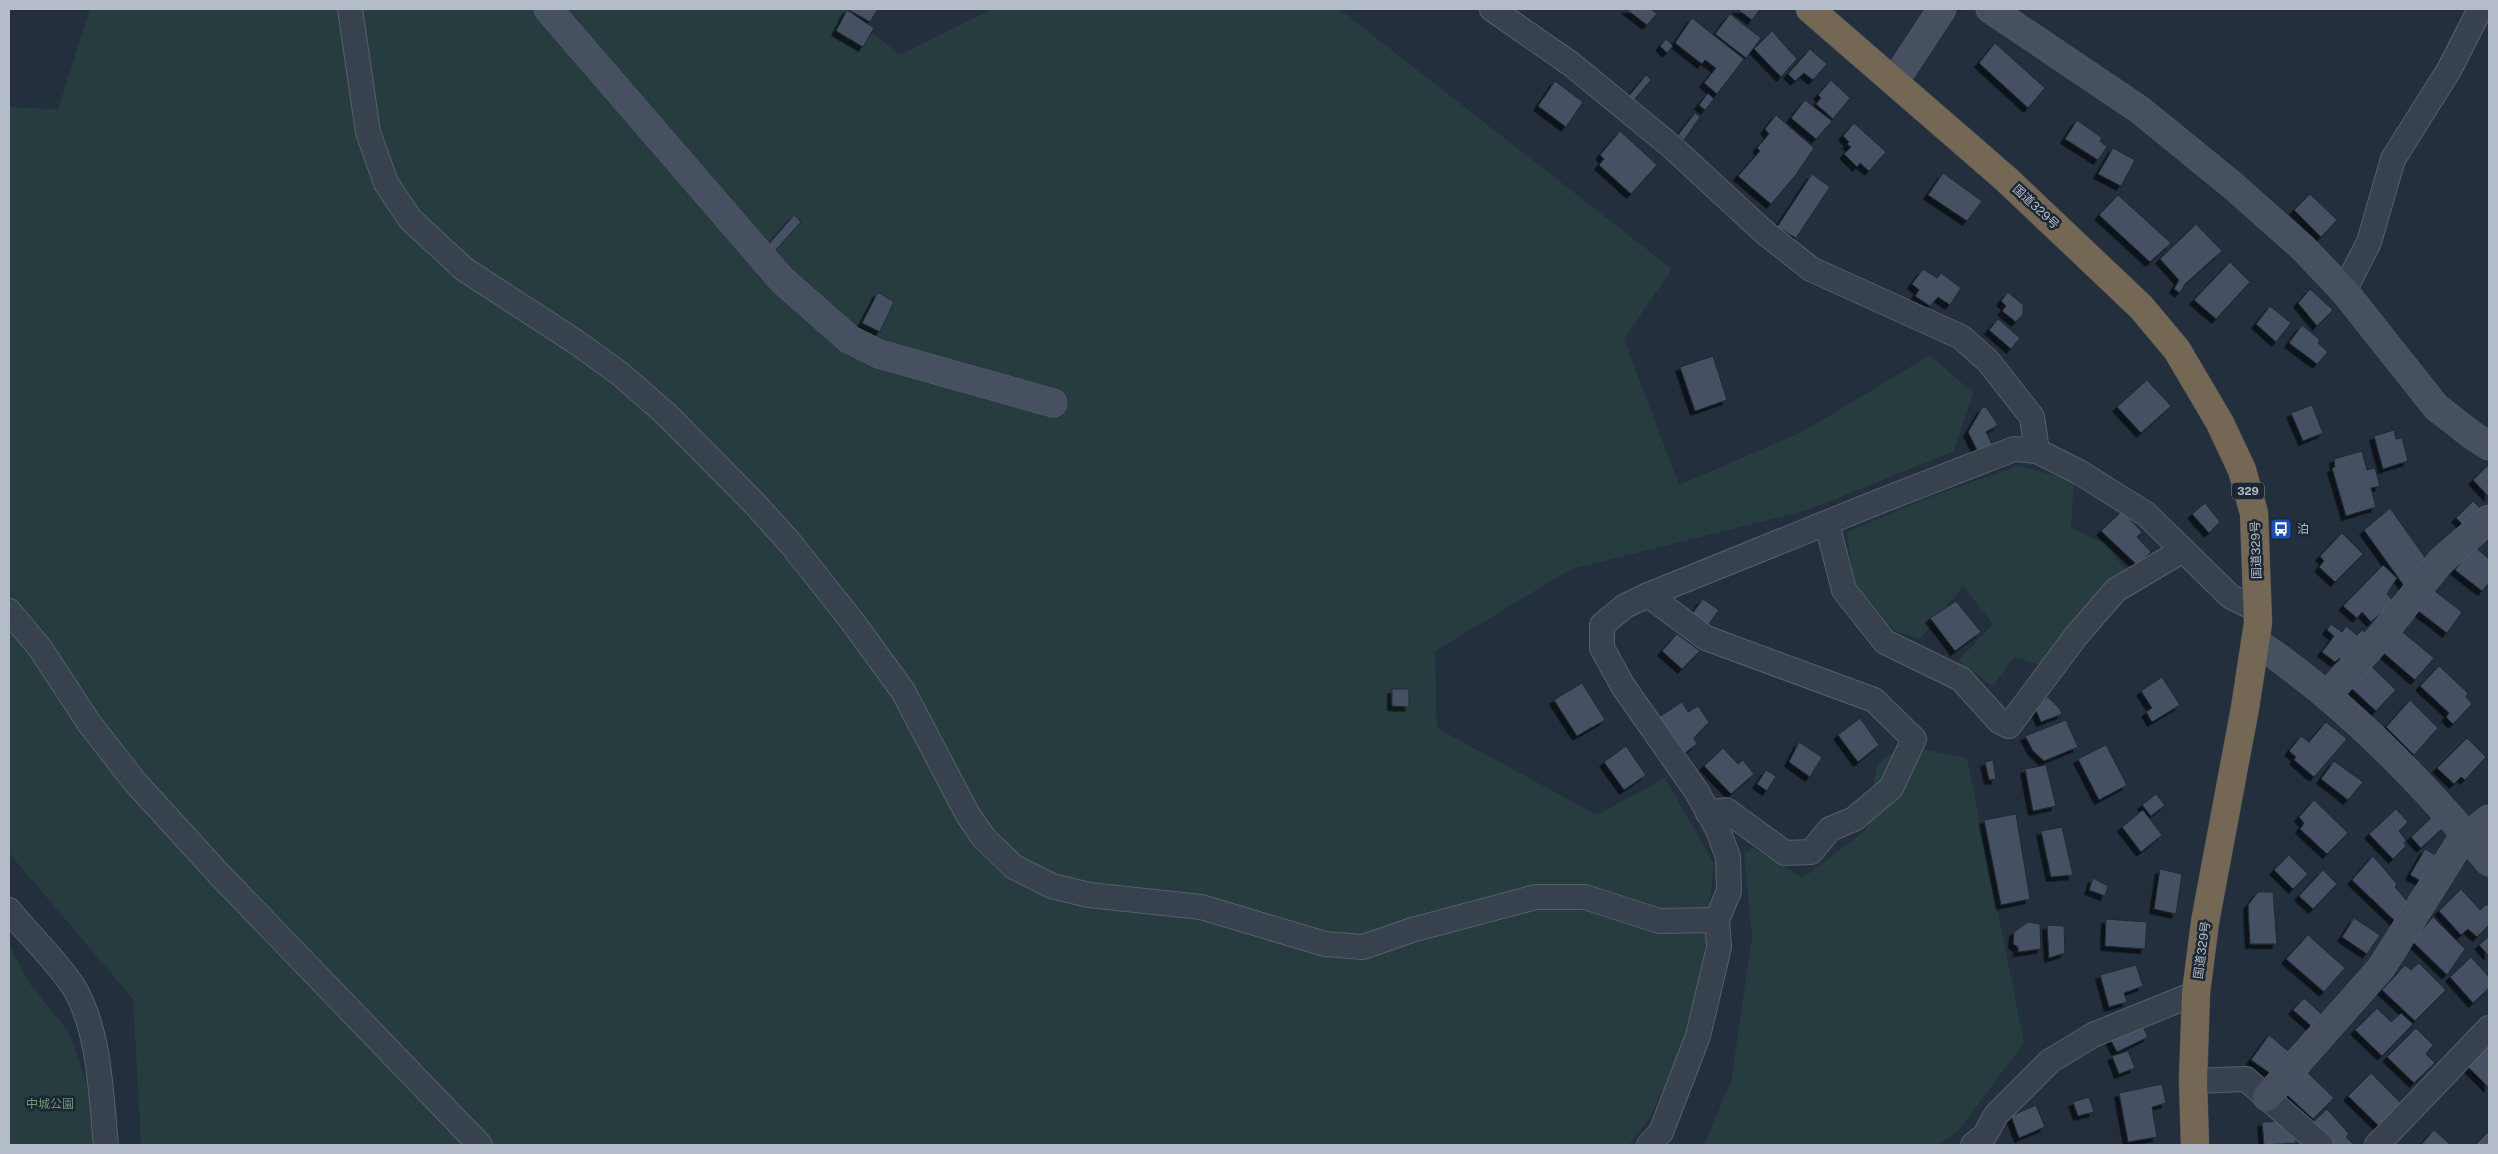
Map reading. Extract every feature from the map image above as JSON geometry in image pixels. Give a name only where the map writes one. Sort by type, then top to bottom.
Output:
[{"type":"highway","name":"国道329号","points":[[1810,9],[2006,179],[2080,247],[2141,307],[2177,350],[2220,423],[2242,470],[2254,513],[2258,610],[2256,642],[2205,922],[2196,993],[2193,1080],[2195,1145]]},
{"type":"street","points":[[350,9],[368,132],[386,183],[410,219],[464,269],[576,342],[619,373],[666,414],[756,505],[852,621],[903,691],[968,815],[984,838],[1014,867],[1052,886],[1089,895],[1200,907],[1325,944],[1364,947],[1412,930],[1536,897],[1585,897],[1659,921],[1717,920]]},
{"type":"street","points":[[548,9],[782,280],[849,340],[879,354],[1053,403]]},
{"type":"street","points":[[1492,9],[1572,64],[1671,146],[1763,231],[1811,269],[1961,337],[1988,361],[2032,417],[2037,451]]},
{"type":"street","points":[[1894,82],[1942,9]]},
{"type":"street","points":[[1990,9],[2140,110],[2232,185],[2295,240],[2344,291],[2436,407],[2489,446]]},
{"type":"street","points":[[2344,291],[2369,242],[2393,160],[2449,70],[2480,9]]},
{"type":"street","points":[[1649,1145],[1661,1132],[1698,1036],[1719,947],[1717,920],[1729,891],[1728,858],[1708,813],[1623,686],[1602,648],[1602,625],[1625,606],[1648,595],[2014,449],[2037,451],[2079,472],[2146,514],[2232,597],[2258,610]]},
{"type":"street","points":[[2328,694],[2381,636],[2440,562],[2489,519]]},
{"type":"street","points":[[1827,524],[1844,590],[1885,642],[1961,679],[1999,721],[2009,726],[2076,636],[2116,590],[2183,550]]},
{"type":"street","points":[[1648,595],[1706,638],[1874,700],[1914,739],[1891,788],[1854,819],[1830,829],[1811,852],[1785,854],[1726,810],[1708,813]]},
{"type":"street","points":[[9,611],[40,648],[89,723],[135,782],[218,873],[480,1145]]},
{"type":"street","points":[[2256,642],[2328,694],[2412,775],[2489,862]]},
{"type":"street","points":[[2267,1098],[2381,968],[2461,841],[2489,819]]},
{"type":"street","points":[[9,910],[72,985],[84,1008],[91,1032],[106,1145]]},
{"type":"street","points":[[1973,1145],[1985,1136],[1996,1115],[2050,1061],[2093,1035],[2196,993]]},
{"type":"street","points":[[2377,1145],[2489,1028]]},
{"type":"street","points":[[2193,1080],[2246,1079],[2320,1145]]},
{"type":"green space","points":[[90,9],[844,9],[900,55],[992,9],[1339,9],[1672,269],[1624,339],[1679,485],[1802,432],[1930,355],[1973,393],[1954,451],[1811,509],[1571,569],[1435,651],[1437,728],[1597,815],[1665,778],[1714,864],[1707,935],[1688,1034],[1649,1119],[1629,1145],[141,1145],[133,999],[9,853],[9,107],[58,109]]},
{"type":"green space","points":[[2018,466],[2074,480],[2071,528],[2106,544],[2128,574],[2045,666],[2014,657],[1993,686],[1958,661],[1993,624],[1963,586],[1920,639],[1895,631],[1853,581],[1847,532],[1933,496]]},
{"type":"green space","points":[[1902,745],[1967,758],[2024,1043],[1958,1131],[1938,1145],[1704,1145],[1731,1082],[1752,937],[1744,854],[1752,847],[1803,878],[1866,830],[1877,765]]},
{"type":"green space","name":"中城公園","points":[[9,944],[28,982],[69,1032],[93,1101],[97,1145],[9,1145]]},
{"type":"building","points":[[847,9],[878,9],[870,22]]},
{"type":"building","points":[[1626,9],[1651,9],[1657,14],[1647,25]]},
{"type":"building","points":[[1737,9],[1760,9],[1752,20]]},
{"type":"building","points":[[847,10],[874,28],[863,47],[836,31]]},
{"type":"building","points":[[1730,14],[1761,38],[1746,58],[1715,34]]},
{"type":"building","points":[[1692,18],[1744,59],[1717,94],[1704,83],[1716,68],[1705,60],[1702,64],[1675,43]]},
{"type":"building","points":[[1772,31],[1797,59],[1781,77],[1754,49]]},
{"type":"building","points":[[1666,39],[1673,46],[1667,53],[1660,46]]},
{"type":"building","points":[[1995,43],[2045,88],[2028,108],[1979,63]]},
{"type":"building","points":[[1810,49],[1827,64],[1813,80],[1804,73],[1795,81],[1788,74]]},
{"type":"building","points":[[1646,75],[1651,80],[1633,101],[1628,97]]},
{"type":"building","points":[[1831,80],[1850,98],[1833,119],[1816,104],[1821,98],[1818,95]]},
{"type":"building","points":[[1555,81],[1583,102],[1566,127],[1538,106]]},
{"type":"building","points":[[1708,93],[1714,99],[1705,110],[1699,105]]},
{"type":"building","points":[[1805,100],[1832,121],[1816,139],[1791,118]]},
{"type":"building","points":[[1695,113],[1700,117],[1684,140],[1678,135]]},
{"type":"building","points":[[1776,115],[1814,148],[1795,176],[1771,204],[1738,176],[1760,151],[1757,148],[1769,134],[1765,129]]},
{"type":"building","points":[[2077,120],[2102,138],[2100,141],[2107,147],[2098,160],[2065,139]]},
{"type":"building","points":[[1854,123],[1886,152],[1869,171],[1860,163],[1857,167],[1844,154],[1851,147],[1843,136]]},
{"type":"building","points":[[1620,131],[1657,165],[1631,194],[1599,165],[1604,159],[1600,155]]},
{"type":"building","points":[[2113,148],[2135,160],[2121,186],[2098,174]]},
{"type":"building","points":[[1943,173],[1982,201],[1967,221],[1928,195]]},
{"type":"building","points":[[1812,174],[1830,187],[1796,238],[1777,227]]},
{"type":"building","points":[[2310,194],[2337,220],[2321,237],[2294,210]]},
{"type":"building","points":[[2118,195],[2171,243],[2150,262],[2099,215]]},
{"type":"building","points":[[794,215],[801,222],[774,252],[767,246]]},
{"type":"building","points":[[2196,224],[2222,251],[2185,284],[2180,293],[2174,289],[2179,280],[2160,259]]},
{"type":"building","points":[[2230,262],[2250,282],[2216,319],[2194,300]]},
{"type":"building","points":[[1923,269],[1937,278],[1941,273],[1961,288],[1950,305],[1938,297],[1930,306],[1915,296],[1919,290],[1912,284]]},
{"type":"building","points":[[2310,289],[2333,310],[2317,326],[2298,303]]},
{"type":"building","points":[[878,292],[894,302],[880,332],[862,323]]},
{"type":"building","points":[[2008,292],[2023,305],[2023,314],[2016,322],[2002,311],[2006,306],[2001,301]]},
{"type":"building","points":[[2270,306],[2291,323],[2276,342],[2256,324]]},
{"type":"building","points":[[1998,319],[2020,338],[2011,349],[1989,330]]},
{"type":"building","points":[[2302,325],[2320,340],[2318,343],[2328,352],[2317,364],[2289,343]]},
{"type":"building","points":[[1713,356],[1727,400],[1695,411],[1680,367]]},
{"type":"building","points":[[2147,380],[2171,406],[2141,433],[2117,407]]},
{"type":"building","points":[[2312,405],[2323,433],[2303,441],[2291,413]]},
{"type":"building","points":[[1986,407],[1998,425],[1986,432],[1993,446],[1978,452],[1968,432],[1982,408]]},
{"type":"building","points":[[2394,430],[2396,439],[2402,438],[2408,461],[2383,469],[2374,436]]},
{"type":"building","points":[[2362,451],[2367,470],[2375,468],[2380,486],[2371,488],[2376,507],[2346,516],[2332,468],[2335,467],[2334,459]]},
{"type":"building","points":[[2489,464],[2489,497],[2473,480]]},
{"type":"building","points":[[2473,501],[2484,512],[2466,528],[2456,518]]},
{"type":"building","points":[[2205,503],[2220,522],[2209,533],[2192,514]]},
{"type":"building","points":[[2390,508],[2429,563],[2407,590],[2364,530]]},
{"type":"building","points":[[2122,511],[2142,532],[2137,537],[2151,552],[2137,565],[2101,531]]},
{"type":"building","points":[[2342,533],[2363,554],[2335,582],[2319,567],[2324,561],[2320,556]]},
{"type":"building","points":[[2474,546],[2489,559],[2489,583],[2482,591],[2455,570]]},
{"type":"building","points":[[2383,565],[2397,578],[2387,594],[2394,602],[2371,622],[2362,612],[2357,618],[2343,606]]},
{"type":"building","points":[[2432,589],[2462,612],[2447,633],[2417,610]]},
{"type":"building","points":[[1703,599],[1719,610],[1708,625],[1691,615]]},
{"type":"building","points":[[1956,601],[1981,632],[1955,651],[1930,618]]},
{"type":"building","points":[[2331,624],[2342,632],[2346,626],[2357,635],[2362,630],[2372,638],[2346,664],[2340,658],[2335,662],[2322,652],[2334,636],[2327,630]]},
{"type":"building","points":[[2398,628],[2434,658],[2415,680],[2380,650]]},
{"type":"building","points":[[1677,634],[1700,651],[1682,669],[1662,651]]},
{"type":"building","points":[[2371,666],[2396,690],[2376,711],[2348,685]]},
{"type":"building","points":[[2439,666],[2468,693],[2466,697],[2472,704],[2453,724],[2446,717],[2449,713],[2420,686]]},
{"type":"building","points":[[2162,677],[2180,705],[2152,722],[2146,712],[2152,708],[2141,691]]},
{"type":"building","points":[[1582,683],[1605,720],[1577,736],[1554,700]]},
{"type":"building","points":[[1392,689],[1409,689],[1409,707],[1392,706]]},
{"type":"building","points":[[2048,697],[2060,709],[2062,714],[2041,722],[2034,706]]},
{"type":"building","points":[[2410,700],[2438,728],[2414,755],[2386,727]]},
{"type":"building","points":[[1682,702],[1688,712],[1698,706],[1709,722],[1694,738],[1697,744],[1685,753],[1659,717]]},
{"type":"building","points":[[1860,718],[1879,745],[1858,762],[1838,735]]},
{"type":"building","points":[[2066,720],[2078,747],[2044,761],[2033,751],[2025,736]]},
{"type":"building","points":[[2326,722],[2347,739],[2314,777],[2294,760],[2296,757],[2289,751],[2301,736],[2309,742]]},
{"type":"building","points":[[2467,738],[2486,757],[2465,780],[2461,777],[2454,784],[2437,768]]},
{"type":"building","points":[[1799,742],[1822,757],[1810,777],[1789,762]]},
{"type":"building","points":[[2106,745],[2127,785],[2099,800],[2078,759]]},
{"type":"building","points":[[1626,746],[1646,775],[1624,790],[1604,762]]},
{"type":"building","points":[[1723,748],[1738,764],[1743,760],[1754,774],[1731,794],[1704,766]]},
{"type":"building","points":[[1993,760],[1996,779],[1989,780],[1985,762]]},
{"type":"building","points":[[2334,761],[2363,782],[2348,800],[2321,779]]},
{"type":"building","points":[[2046,765],[2056,806],[2033,811],[2025,769]]},
{"type":"building","points":[[1766,770],[1776,776],[1767,791],[1757,784]]},
{"type":"building","points":[[2156,794],[2165,805],[2151,816],[2142,805]]},
{"type":"building","points":[[2314,800],[2348,833],[2327,854],[2300,829],[2304,823],[2299,817]]},
{"type":"building","points":[[2396,809],[2408,822],[2399,831],[2406,840],[2404,843],[2406,846],[2393,859],[2369,834]]},
{"type":"building","points":[[2143,810],[2162,835],[2141,852],[2122,827]]},
{"type":"building","points":[[2016,814],[2030,899],[2001,905],[1984,820]]},
{"type":"building","points":[[2433,816],[2443,828],[2421,848],[2411,837]]},
{"type":"building","points":[[2062,827],[2073,875],[2051,877],[2041,831]]},
{"type":"building","points":[[2425,849],[2442,859],[2428,885],[2410,875]]},
{"type":"building","points":[[2289,855],[2308,874],[2293,889],[2274,870]]},
{"type":"building","points":[[2373,856],[2397,884],[2395,887],[2411,906],[2397,923],[2352,880]]},
{"type":"building","points":[[2160,869],[2182,874],[2176,914],[2154,909]]},
{"type":"building","points":[[2323,870],[2337,884],[2313,909],[2299,896]]},
{"type":"building","points":[[2093,878],[2108,886],[2105,896],[2089,890]]},
{"type":"building","points":[[2461,889],[2480,910],[2487,904],[2489,907],[2489,925],[2477,937],[2468,929],[2461,935],[2439,911]]},
{"type":"building","points":[[2258,892],[2273,892],[2277,944],[2250,944],[2248,905]]},
{"type":"building","points":[[2433,917],[2465,949],[2447,975],[2412,941]]},
{"type":"building","points":[[2354,918],[2380,935],[2367,954],[2342,937]]},
{"type":"building","points":[[2106,919],[2147,922],[2145,949],[2105,946]]},
{"type":"building","points":[[2028,922],[2040,924],[2041,949],[2018,952],[2018,947],[2013,944],[2014,932]]},
{"type":"building","points":[[2047,925],[2064,926],[2065,953],[2049,958]]},
{"type":"building","points":[[2308,935],[2345,968],[2324,992],[2286,959]]},
{"type":"building","points":[[2489,936],[2489,956],[2479,945]]},
{"type":"building","points":[[2471,957],[2489,977],[2489,988],[2473,1003],[2450,977]]},
{"type":"building","points":[[2419,963],[2446,990],[2415,1021],[2382,990],[2405,965],[2411,970]]},
{"type":"building","points":[[2136,965],[2143,986],[2124,993],[2127,1002],[2109,1007],[2100,975]]},
{"type":"building","points":[[2304,998],[2328,1020],[2317,1031],[2293,1010]]},
{"type":"building","points":[[2377,1008],[2391,1022],[2401,1013],[2413,1024],[2382,1056],[2355,1030]]},
{"type":"building","points":[[2140,1021],[2148,1037],[2117,1052],[2109,1037]]},
{"type":"building","points":[[2416,1028],[2433,1045],[2426,1054],[2435,1063],[2414,1083],[2387,1057]]},
{"type":"building","points":[[2269,1035],[2293,1055],[2277,1078],[2251,1060]]},
{"type":"building","points":[[2489,1046],[2489,1088],[2468,1067]]},
{"type":"building","points":[[2128,1051],[2135,1068],[2119,1074],[2112,1056]]},
{"type":"building","points":[[2306,1071],[2334,1098],[2313,1119],[2285,1093]]},
{"type":"building","points":[[2371,1073],[2406,1108],[2384,1131],[2348,1096]]},
{"type":"building","points":[[2162,1084],[2166,1103],[2152,1107],[2157,1137],[2128,1142],[2119,1093]]},
{"type":"building","points":[[2089,1097],[2094,1112],[2078,1116],[2073,1102]]},
{"type":"building","points":[[2036,1105],[2045,1127],[2019,1138],[2011,1116]]},
{"type":"building","points":[[2327,1109],[2349,1134],[2346,1137],[2354,1145],[2332,1145],[2311,1124]]},
{"type":"building","points":[[2291,1121],[2295,1128],[2296,1143],[2264,1145],[2262,1122]]},
{"type":"building","points":[[2434,1130],[2451,1145],[2421,1145]]},
{"type":"building","points":[[2489,1131],[2489,1145],[2477,1145],[2476,1144]]},
{"type":"place","name":"泊","points":[[2281,529]]}]
